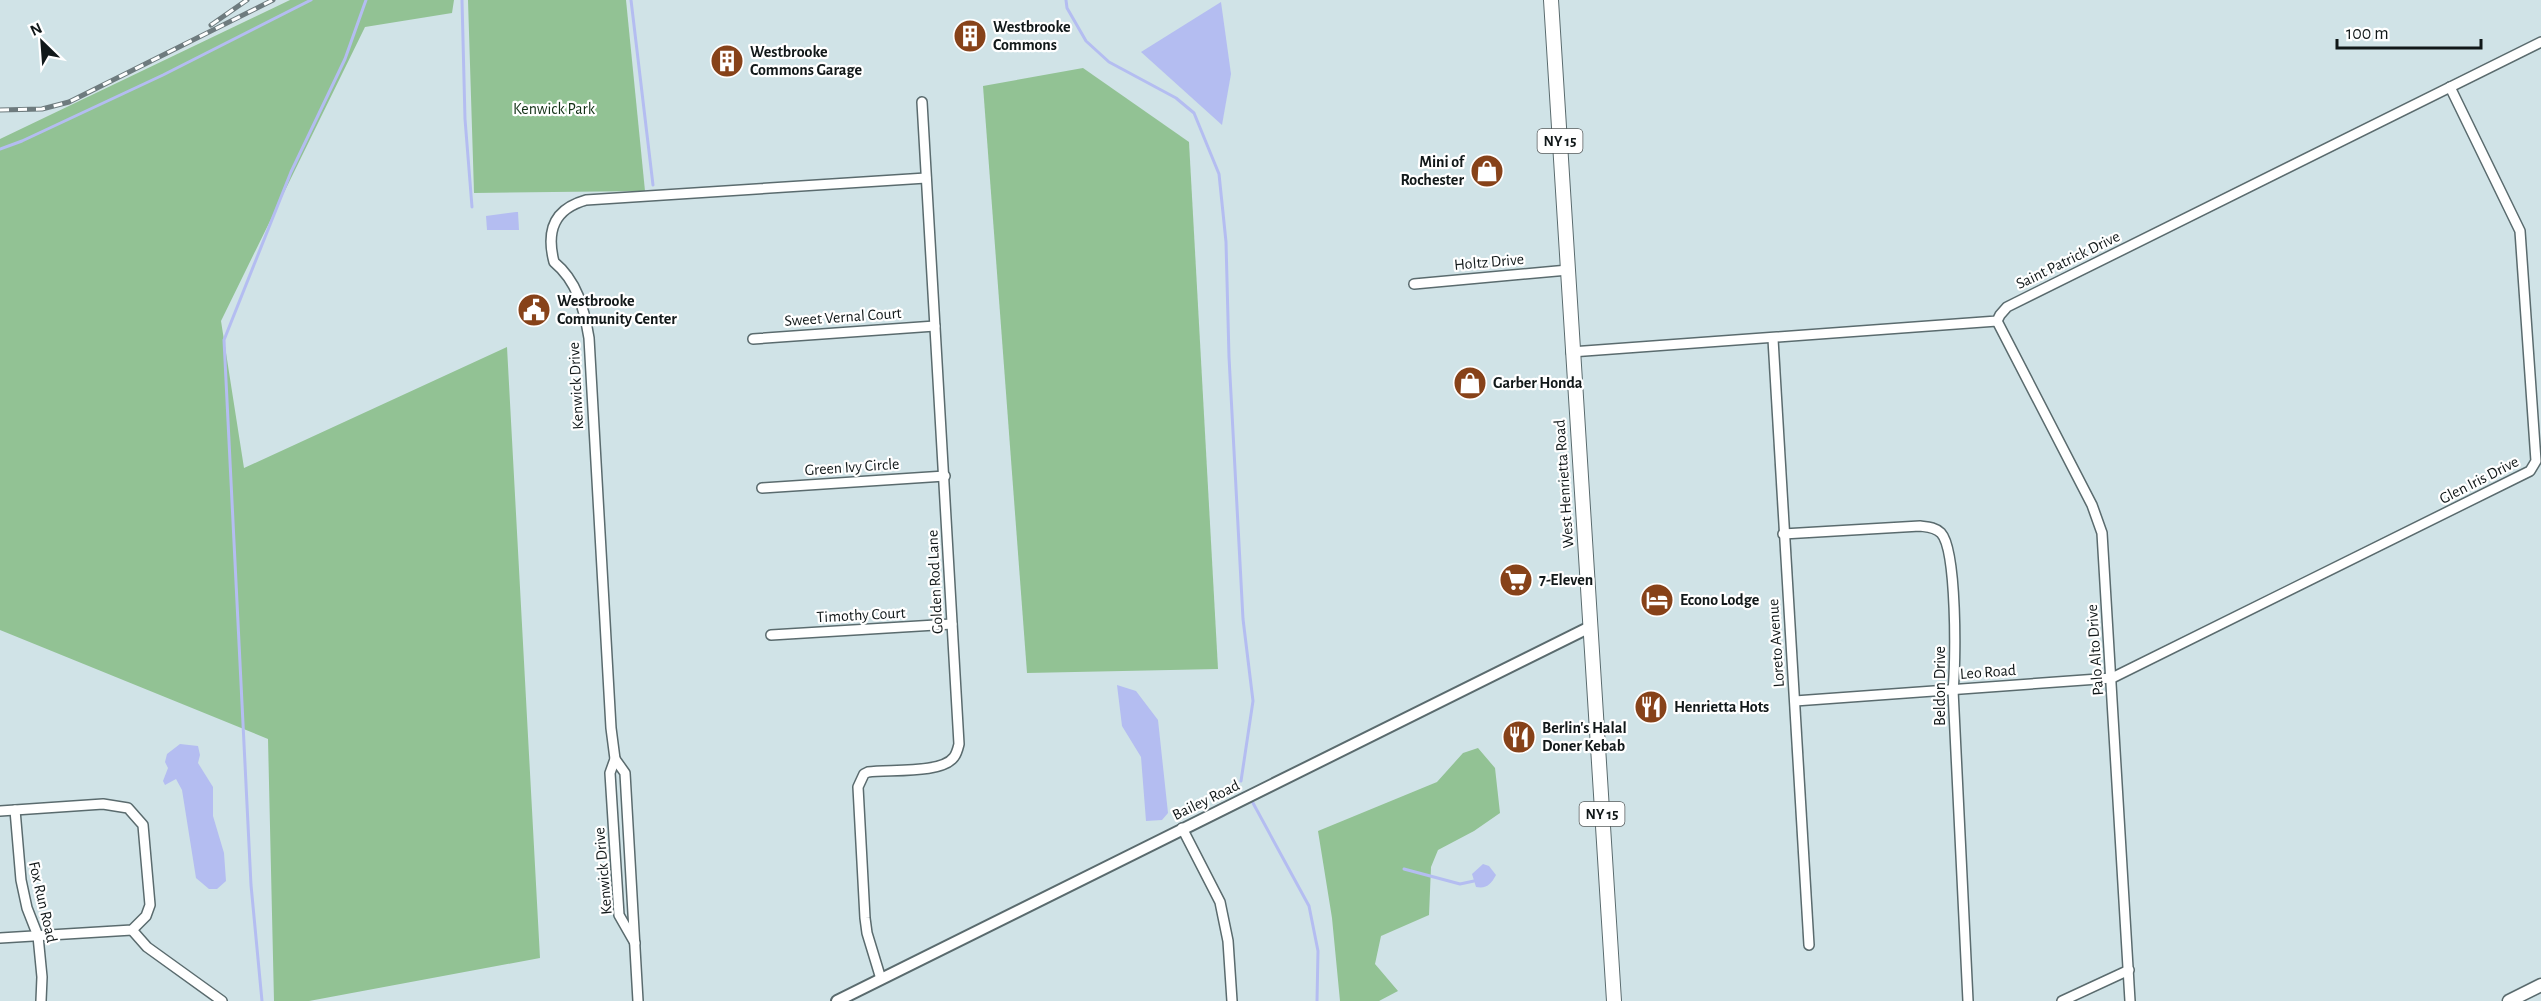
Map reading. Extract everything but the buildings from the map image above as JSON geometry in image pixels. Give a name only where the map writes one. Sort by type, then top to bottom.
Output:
[{"type":"main road","name":"West Henrietta Road","points":[[1551,0],[1571,352],[1614,1001]]},
{"type":"main road","points":[[2509,1001],[2541,985]]},
{"type":"street","name":"Saint Patrick Drive","points":[[1997,321],[2007,307],[2541,42]]},
{"type":"street","name":"Glen Iris Drive","points":[[2112,678],[2521,477],[2535,466],[2520,231],[2450,87]]},
{"type":"street","name":"Golden Rod Lane","points":[[881,979],[867,933],[865,918],[858,787],[864,774],[868,772],[938,767],[955,757],[959,736],[922,102]]},
{"type":"street","name":"Kenwick Drive","points":[[635,943],[619,915],[610,773],[615,759],[611,729],[586,318],[573,284],[566,272],[554,262],[551,243],[555,223],[567,207],[586,200],[926,178]]},
{"type":"street","name":"Holtz Drive","points":[[1414,284],[1568,270]]},
{"type":"street","points":[[1571,352],[1997,321]]},
{"type":"street","name":"Palo Alto Drive","points":[[1997,321],[2098,520],[2103,545],[2130,1001]]},
{"type":"street","name":"Sweet Vernal Court","points":[[753,339],[935,326]]},
{"type":"street","name":"Loreto Avenue","points":[[1773,339],[1809,945]]},
{"type":"street","name":"Green Ivy Circle","points":[[762,488],[945,476]]},
{"type":"street","name":"Beldon Drive","points":[[1784,534],[1932,527],[1941,533],[1948,548],[1968,1001]]},
{"type":"street","name":"Timothy Court","points":[[771,635],[952,624]]},
{"type":"street","name":"Bailey Road","points":[[837,1001],[1590,627]]},
{"type":"street","name":"Leo Road","points":[[1795,701],[2112,678]]},
{"type":"street","name":"Kenwick Drive","points":[[615,759],[625,773],[638,1001]]},
{"type":"street","points":[[0,811],[103,804],[128,808],[143,825],[150,905],[146,916],[132,930],[0,938]]},
{"type":"street","name":"Fox Run Road","points":[[15,810],[21,880],[27,908],[38,936],[42,977],[41,1001]]},
{"type":"street","points":[[1182,828],[1220,902],[1228,941],[1232,1001]]},
{"type":"street","points":[[132,930],[155,953],[222,1001]]},
{"type":"street","points":[[2062,1001],[2129,970]]},
{"type":"green space","points":[[290,0],[454,0],[452,13],[365,27],[221,321],[244,468],[507,347],[540,958],[309,1001],[274,1001],[268,739],[0,630],[0,139]]},
{"type":"green space","name":"Kenwick Park","points":[[468,0],[626,0],[645,191],[474,193]]},
{"type":"green space","points":[[1083,68],[1189,142],[1218,669],[1027,673],[983,86]]},
{"type":"green space","points":[[1478,748],[1495,768],[1500,813],[1474,831],[1438,850],[1431,867],[1429,915],[1381,936],[1375,964],[1398,991],[1379,1001],[1340,1001],[1332,918],[1318,831],[1437,782],[1463,753]]},
{"type":"water","points":[[1221,2],[1231,74],[1222,125],[1141,52]]},
{"type":"water","points":[[518,212],[519,230],[487,230],[486,216]]},
{"type":"water","points":[[1117,685],[1136,691],[1158,720],[1168,813],[1162,820],[1146,821],[1141,757],[1122,726]]},
{"type":"water","points":[[180,744],[198,746],[200,755],[198,763],[213,787],[213,816],[224,853],[226,881],[217,889],[209,889],[196,878],[182,790],[176,779],[165,785],[163,781],[168,768],[165,762],[167,754]]},
{"type":"water","points":[[1483,864],[1489,866],[1496,875],[1488,885],[1476,887],[1472,874]]},
{"type":"waterway","points":[[0,149],[22,141],[163,75],[311,0]]},
{"type":"waterway","points":[[262,1001],[251,885],[224,340],[291,172],[345,59],[366,0]]},
{"type":"waterway","points":[[462,0],[465,119],[472,207]]},
{"type":"waterway","points":[[631,0],[653,185]]},
{"type":"waterway","points":[[1066,0],[1067,8],[1086,41],[1109,62],[1176,98],[1194,113],[1219,174],[1226,242],[1229,357],[1243,619],[1253,701],[1241,781]]},
{"type":"waterway","points":[[1253,803],[1309,906],[1318,951],[1317,1001]]},
{"type":"waterway","points":[[1404,869],[1460,884],[1474,881]]},
{"type":"railway","points":[[211,25],[247,0]]},
{"type":"railway","points":[[0,110],[42,109],[69,102],[273,0]]},
{"type":"place","name":"Westbrooke Commons","points":[[970,36]]},
{"type":"place","name":"Westbrooke Commons Garage","points":[[727,61]]},
{"type":"place","name":"Mini of Rochester","points":[[1487,171]]},
{"type":"place","name":"Westbrooke Community Center","points":[[534,310]]},
{"type":"place","name":"Garber Honda","points":[[1470,383]]},
{"type":"place","name":"7-Eleven","points":[[1516,580]]},
{"type":"place","name":"Econo Lodge","points":[[1657,600]]},
{"type":"place","name":"Henrietta Hots","points":[[1651,707]]},
{"type":"place","name":"Berlin's Halal Doner Kebab","points":[[1519,737]]}]
